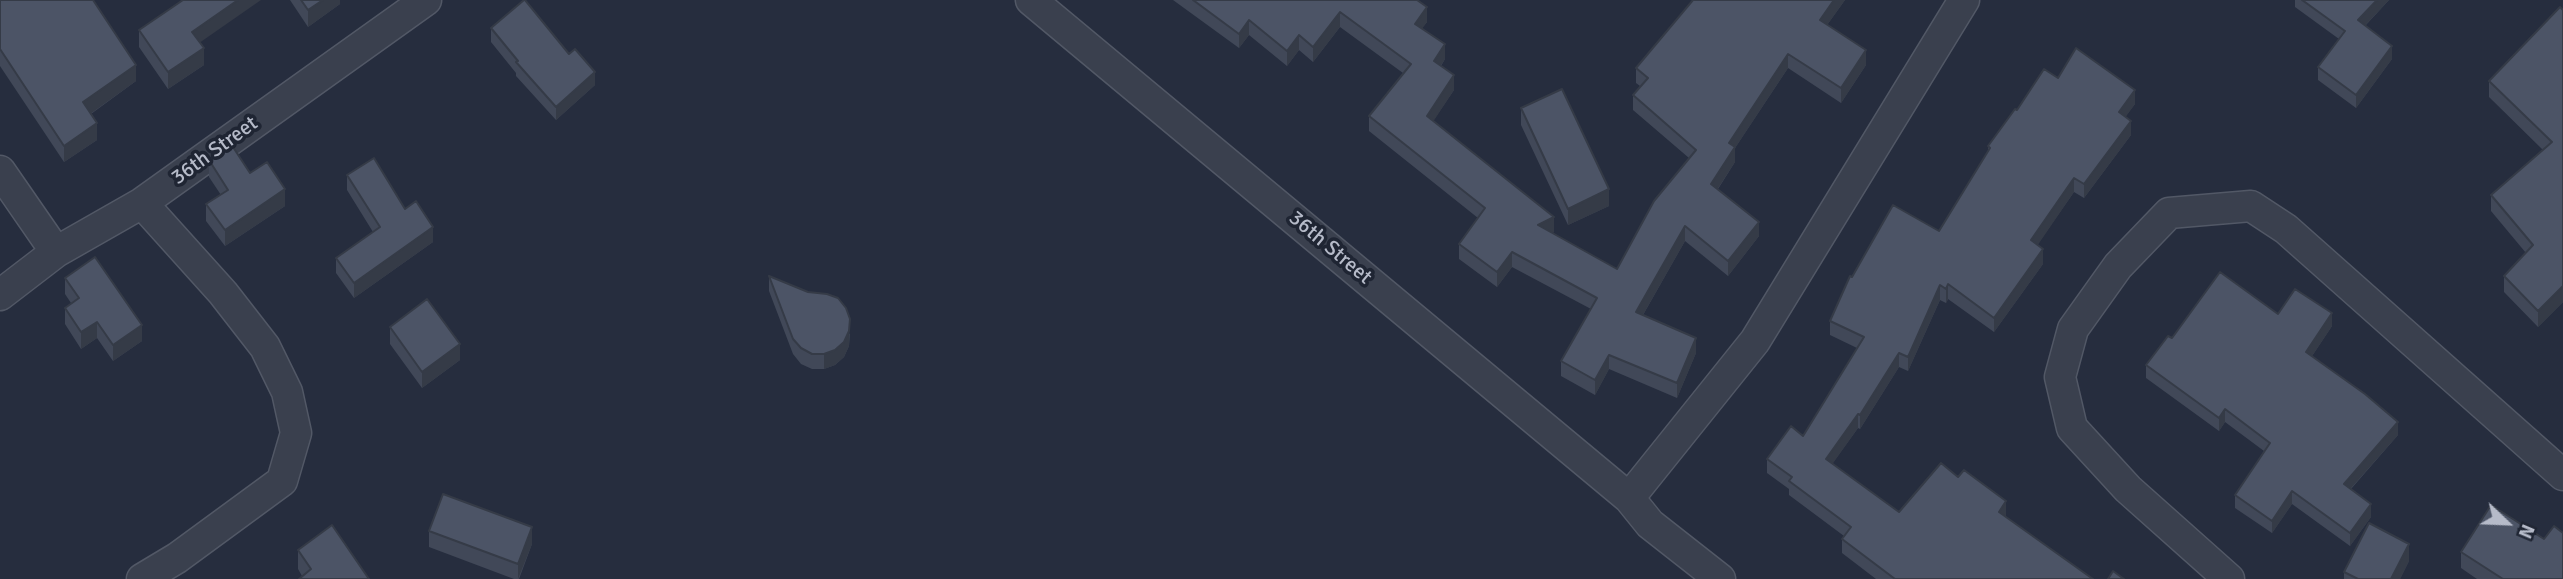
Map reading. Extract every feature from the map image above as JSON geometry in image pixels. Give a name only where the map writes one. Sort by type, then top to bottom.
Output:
[{"type":"street","name":"36th Street","points":[[0,295],[56,252],[142,203],[426,0]]},
{"type":"street","name":"36th Street","points":[[1031,0],[1629,498],[1650,524],[1720,579]]},
{"type":"street","points":[[1629,498],[1755,341],[1964,0]]},
{"type":"street","points":[[0,171],[56,252]]},
{"type":"street","points":[[142,203],[223,293],[265,347],[287,392],[296,433],[282,481],[177,558],[142,579]]},
{"type":"street","points":[[2229,579],[2128,489],[2072,428],[2060,377],[2073,330],[2118,266],[2169,214],[2251,206],[2286,229],[2563,475]]},
{"type":"building","points":[[0,0],[93,0],[136,65],[83,102],[97,123],[64,146],[0,49]]},
{"type":"building","points":[[183,0],[238,0],[192,32],[204,48],[168,72],[139,30]]},
{"type":"building","points":[[301,0],[323,0],[308,10]]},
{"type":"building","points":[[524,0],[569,54],[575,49],[595,72],[556,107],[516,62],[518,61],[491,28]]},
{"type":"building","points":[[1193,0],[1417,0],[1427,7],[1415,24],[1445,44],[1434,61],[1454,75],[1427,116],[1554,217],[1538,225],[1617,269],[1654,201],[1696,150],[1633,95],[1648,78],[1636,68],[1693,0],[1834,0],[1820,20],[1866,50],[1841,88],[1788,54],[1729,143],[1735,147],[1711,184],[1759,222],[1728,261],[1685,226],[1636,312],[1696,338],[1677,383],[1609,355],[1595,380],[1561,361],[1597,298],[1512,252],[1497,272],[1459,244],[1485,208],[1369,116],[1411,64],[1340,12],[1313,47],[1299,35],[1287,51],[1249,20],[1239,34]]},
{"type":"building","points":[[2302,0],[2377,0],[2358,20],[2392,46],[2356,95],[2318,67],[2345,31]]},
{"type":"building","points":[[2560,7],[2563,10],[2563,286],[2538,311],[2504,276],[2533,245],[2491,195],[2552,142],[2489,81]]},
{"type":"building","points":[[2076,48],[2135,90],[2119,112],[2131,121],[2084,184],[2074,178],[2031,240],[2043,249],[1994,318],[1948,284],[1946,289],[1940,285],[1908,357],[1899,353],[1860,415],[1858,414],[1826,459],[1899,512],[1941,463],[1958,477],[1964,470],[2006,501],[1999,512],[2093,579],[1895,579],[1842,539],[1851,527],[1789,481],[1792,477],[1767,459],[1791,426],[1803,436],[1864,337],[1830,321],[1850,276],[1852,277],[1893,205],[1939,231],[1990,148],[1988,146],[2015,109],[2017,110],[2044,69],[2058,78]]},
{"type":"building","points":[[1562,89],[1609,189],[1568,209],[1521,108]]},
{"type":"building","points":[[231,144],[250,173],[267,162],[285,189],[225,230],[206,204],[228,190],[209,160]]},
{"type":"building","points":[[374,158],[405,209],[416,201],[433,227],[354,283],[336,258],[380,227],[347,175]]},
{"type":"building","points":[[95,257],[142,325],[113,345],[97,322],[81,332],[65,308],[79,298],[65,278]]},
{"type":"building","points":[[2220,272],[2278,314],[2295,289],[2332,313],[2306,352],[2365,394],[2398,422],[2344,484],[2371,504],[2350,533],[2292,491],[2272,521],[2235,495],[2270,443],[2225,409],[2219,418],[2146,365],[2168,336],[2172,338]]},
{"type":"building","points":[[769,276],[808,292],[838,298],[850,319],[844,342],[835,350],[824,354],[812,354],[801,348],[793,339]]},
{"type":"building","points":[[427,299],[460,344],[422,372],[390,327]]},
{"type":"building","points":[[443,494],[532,527],[518,564],[429,531]]},
{"type":"building","points":[[2491,505],[2544,539],[2554,526],[2563,533],[2563,579],[2503,579],[2461,552]]},
{"type":"building","points":[[2369,523],[2409,544],[2391,579],[2358,579],[2344,572]]},
{"type":"building","points":[[332,525],[369,579],[299,579],[311,569],[298,550]]},
{"type":"building","points":[[2113,571],[2124,579],[2108,579]]}]
